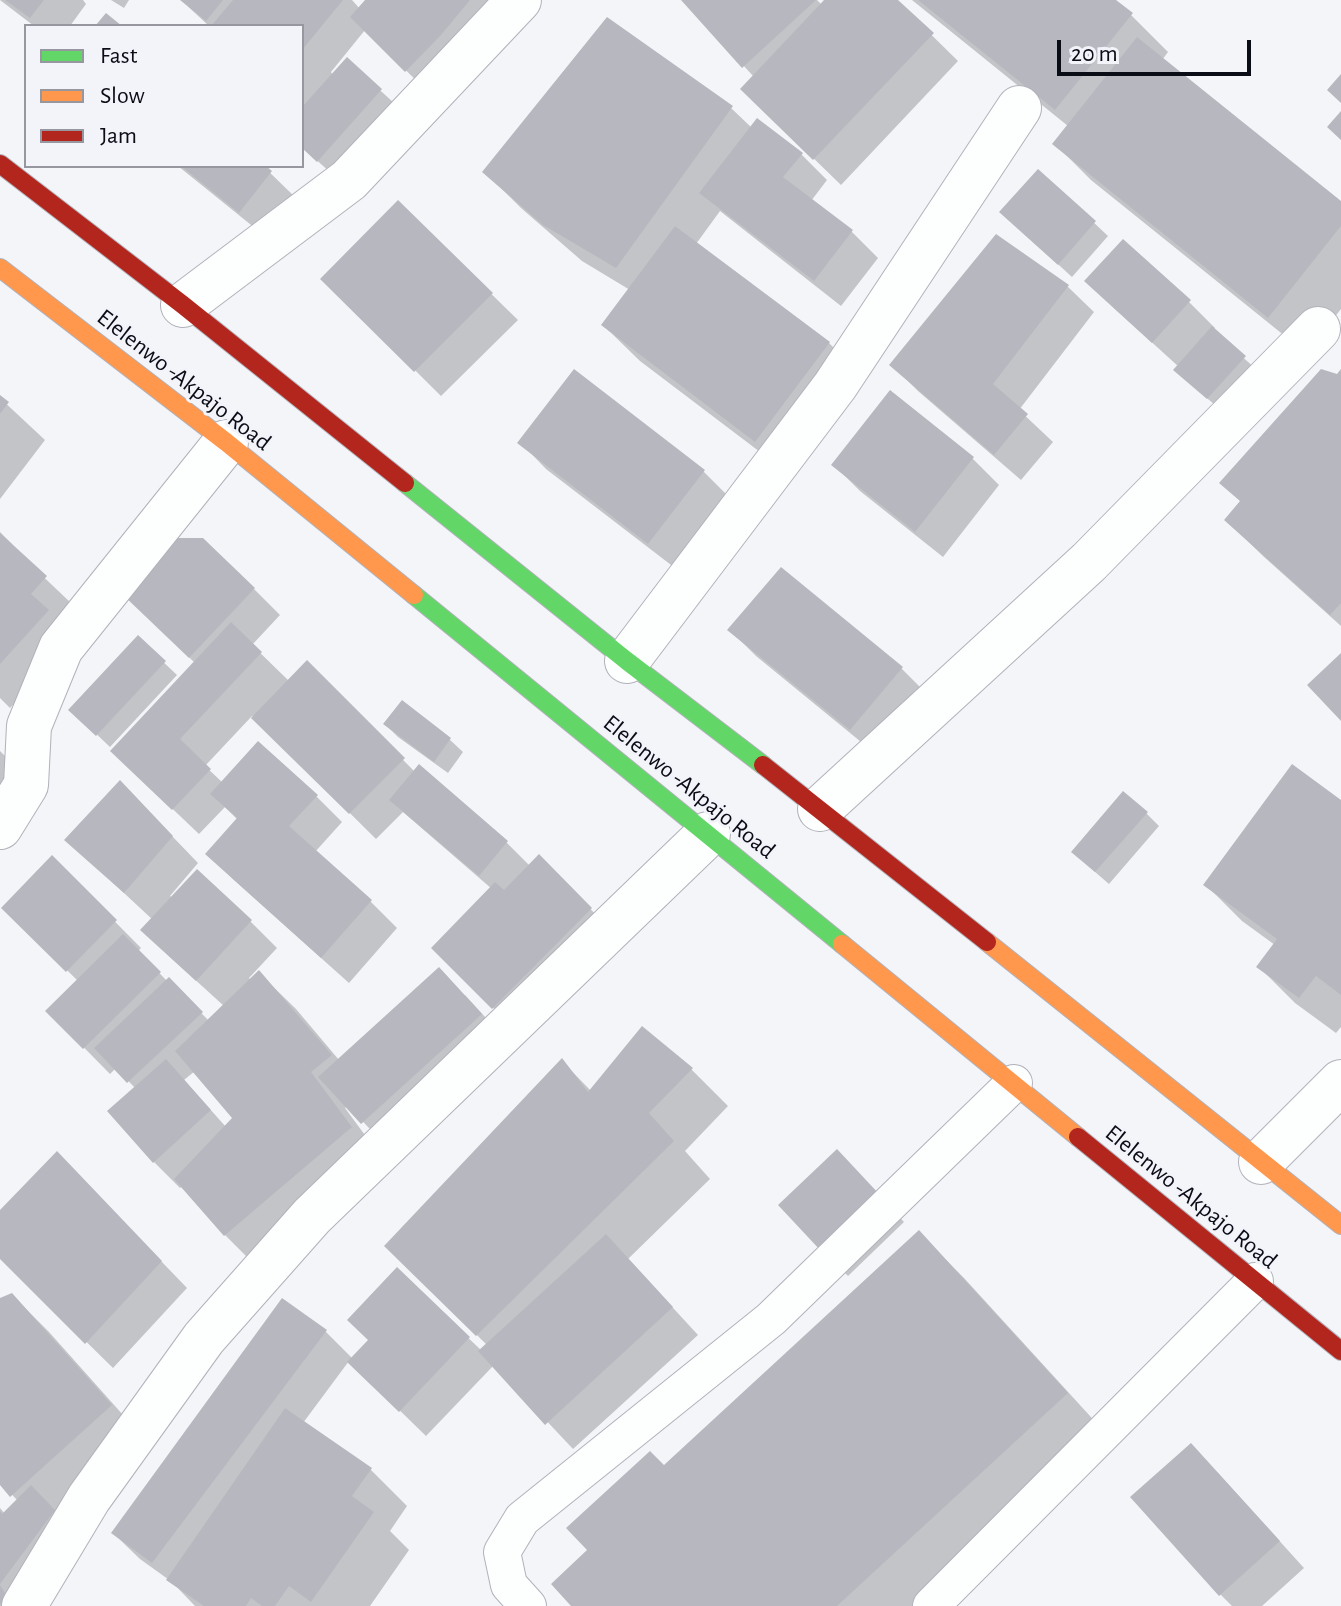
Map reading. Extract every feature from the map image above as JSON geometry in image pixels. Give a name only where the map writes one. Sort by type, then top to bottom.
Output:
[{"type":"main road","points":[[0,164],[183,305],[627,661],[820,809],[1341,1225]]},
{"type":"main road","name":"Elelenwo -Akpajo Road","points":[[0,268],[226,442],[1341,1351]]},
{"type":"street","points":[[183,305],[349,180],[519,0]]},
{"type":"street","points":[[627,661],[835,386],[1019,108]]},
{"type":"street","points":[[820,809],[1089,562],[1318,329]]},
{"type":"street","points":[[0,827],[26,785],[29,726],[61,648],[226,442]]},
{"type":"street","points":[[24,1606],[89,1498],[204,1338],[302,1227],[708,834]]},
{"type":"street","points":[[1261,1162],[1341,1082]]},
{"type":"lane","points":[[528,1606],[509,1585],[502,1552],[522,1519],[771,1319],[1014,1083]]},
{"type":"lane","points":[[931,1606],[1255,1281]]},
{"type":"building","points":[[5,0],[44,0],[30,18]]},
{"type":"building","points":[[180,0],[223,0],[206,21]]},
{"type":"building","points":[[233,0],[343,0],[304,48],[304,24],[213,24]]},
{"type":"building","points":[[365,0],[470,0],[405,72],[350,17]]},
{"type":"building","points":[[681,0],[816,0],[742,68]]},
{"type":"building","points":[[824,0],[898,0],[934,33],[813,160],[740,89]]},
{"type":"building","points":[[918,0],[1116,0],[1133,13],[1055,110]]},
{"type":"building","points":[[106,13],[120,24],[97,24]]},
{"type":"building","points":[[607,17],[733,106],[616,268],[543,225],[482,172]]},
{"type":"building","points":[[1137,37],[1341,201],[1341,226],[1268,318],[1052,144]]},
{"type":"building","points":[[347,57],[382,89],[317,162],[304,150],[304,105]]},
{"type":"building","points":[[1341,74],[1341,103],[1327,90]]},
{"type":"building","points":[[1341,111],[1341,140],[1327,127]]},
{"type":"building","points":[[757,118],[803,153],[783,177],[853,230],[814,281],[699,193]]},
{"type":"building","points":[[183,168],[268,168],[272,171],[239,213]]},
{"type":"building","points":[[1038,169],[1096,221],[1058,265],[999,212]]},
{"type":"building","points":[[398,200],[493,293],[414,372],[320,279]]},
{"type":"building","points":[[675,226],[830,342],[755,442],[601,325]]},
{"type":"building","points":[[996,234],[1069,285],[993,384],[1028,414],[994,455],[889,365]]},
{"type":"building","points":[[1123,239],[1191,300],[1152,343],[1084,281]]},
{"type":"building","points":[[1212,326],[1246,356],[1207,399],[1173,370]]},
{"type":"building","points":[[574,369],[705,470],[648,544],[517,443]]},
{"type":"building","points":[[1321,369],[1337,374],[1341,369],[1341,603],[1330,615],[1224,520],[1240,501],[1219,483]]},
{"type":"building","points":[[890,390],[974,457],[915,532],[831,465]]},
{"type":"building","points":[[0,395],[9,402],[0,414]]},
{"type":"building","points":[[0,533],[47,576],[31,594],[49,610],[0,664]]},
{"type":"building","points":[[174,538],[203,538],[255,588],[189,658],[122,594]]},
{"type":"building","points":[[781,567],[903,667],[850,730],[727,630]]},
{"type":"building","points":[[231,622],[262,652],[180,739],[211,769],[172,810],[110,751]]},
{"type":"building","points":[[138,635],[166,661],[96,736],[68,710]]},
{"type":"building","points":[[1341,653],[1341,721],[1307,685]]},
{"type":"building","points":[[307,660],[405,758],[349,814],[251,718]]},
{"type":"building","points":[[402,700],[451,738],[434,762],[383,724]]},
{"type":"building","points":[[258,741],[318,795],[289,826],[372,900],[321,958],[205,854],[237,818],[210,794]]},
{"type":"building","points":[[419,764],[508,841],[479,876],[389,800]]},
{"type":"building","points":[[1292,764],[1341,800],[1341,995],[1316,976],[1299,998],[1256,967],[1277,939],[1203,885]]},
{"type":"building","points":[[120,780],[173,836],[124,893],[64,840]]},
{"type":"building","points":[[1123,791],[1148,812],[1095,872],[1071,852]]},
{"type":"building","points":[[539,854],[592,908],[492,1009],[431,948],[495,882],[504,890]]},
{"type":"building","points":[[52,855],[117,920],[66,972],[1,908]]},
{"type":"building","points":[[197,869],[252,920],[196,981],[140,930]]},
{"type":"building","points":[[123,934],[161,972],[83,1049],[45,1011]]},
{"type":"building","points":[[439,967],[482,1014],[361,1124],[318,1077]]},
{"type":"building","points":[[259,970],[332,1055],[311,1072],[352,1127],[224,1236],[174,1179],[232,1118],[175,1051]]},
{"type":"building","points":[[169,977],[203,1012],[127,1083],[94,1048]]},
{"type":"building","points":[[642,1026],[693,1068],[649,1113],[674,1141],[476,1336],[384,1246],[562,1058],[588,1092]]},
{"type":"building","points":[[166,1059],[211,1110],[153,1163],[107,1111]]},
{"type":"building","points":[[837,1149],[880,1195],[821,1251],[778,1205]]},
{"type":"building","points":[[57,1151],[162,1261],[85,1344],[0,1259],[0,1210]]},
{"type":"building","points":[[919,1230],[1068,1393],[837,1606],[571,1606],[551,1584],[587,1550],[566,1528],[650,1451],[664,1465]]},
{"type":"building","points":[[606,1234],[673,1307],[545,1425],[478,1351]]},
{"type":"building","points":[[397,1267],[470,1337],[399,1412],[347,1362],[368,1340],[347,1320]]},
{"type":"building","points":[[12,1293],[112,1405],[10,1497],[0,1485],[0,1298]]},
{"type":"building","points":[[282,1298],[327,1330],[152,1563],[111,1533]]},
{"type":"building","points":[[285,1408],[372,1468],[352,1496],[374,1512],[311,1602],[289,1586],[275,1606],[262,1606],[251,1598],[246,1606],[204,1606],[166,1580]]},
{"type":"building","points":[[1191,1443],[1280,1541],[1219,1596],[1130,1497]]},
{"type":"building","points":[[31,1485],[55,1510],[0,1584],[0,1511],[2,1514]]},
{"type":"building","points":[[0,1585],[8,1598],[0,1604]]},
{"type":"traffic: fast","points":[[405,483],[627,661],[763,765]]},
{"type":"traffic: fast","points":[[414,595],[842,944]]},
{"type":"traffic: slow","points":[[0,268],[226,442],[414,595]]},
{"type":"traffic: slow","points":[[987,942],[1341,1225]]},
{"type":"traffic: slow","points":[[842,944],[1078,1137]]},
{"type":"traffic: jam","points":[[0,164],[183,305],[405,483]]},
{"type":"traffic: jam","points":[[763,765],[987,942]]},
{"type":"traffic: jam","points":[[1078,1137],[1341,1351]]}]
